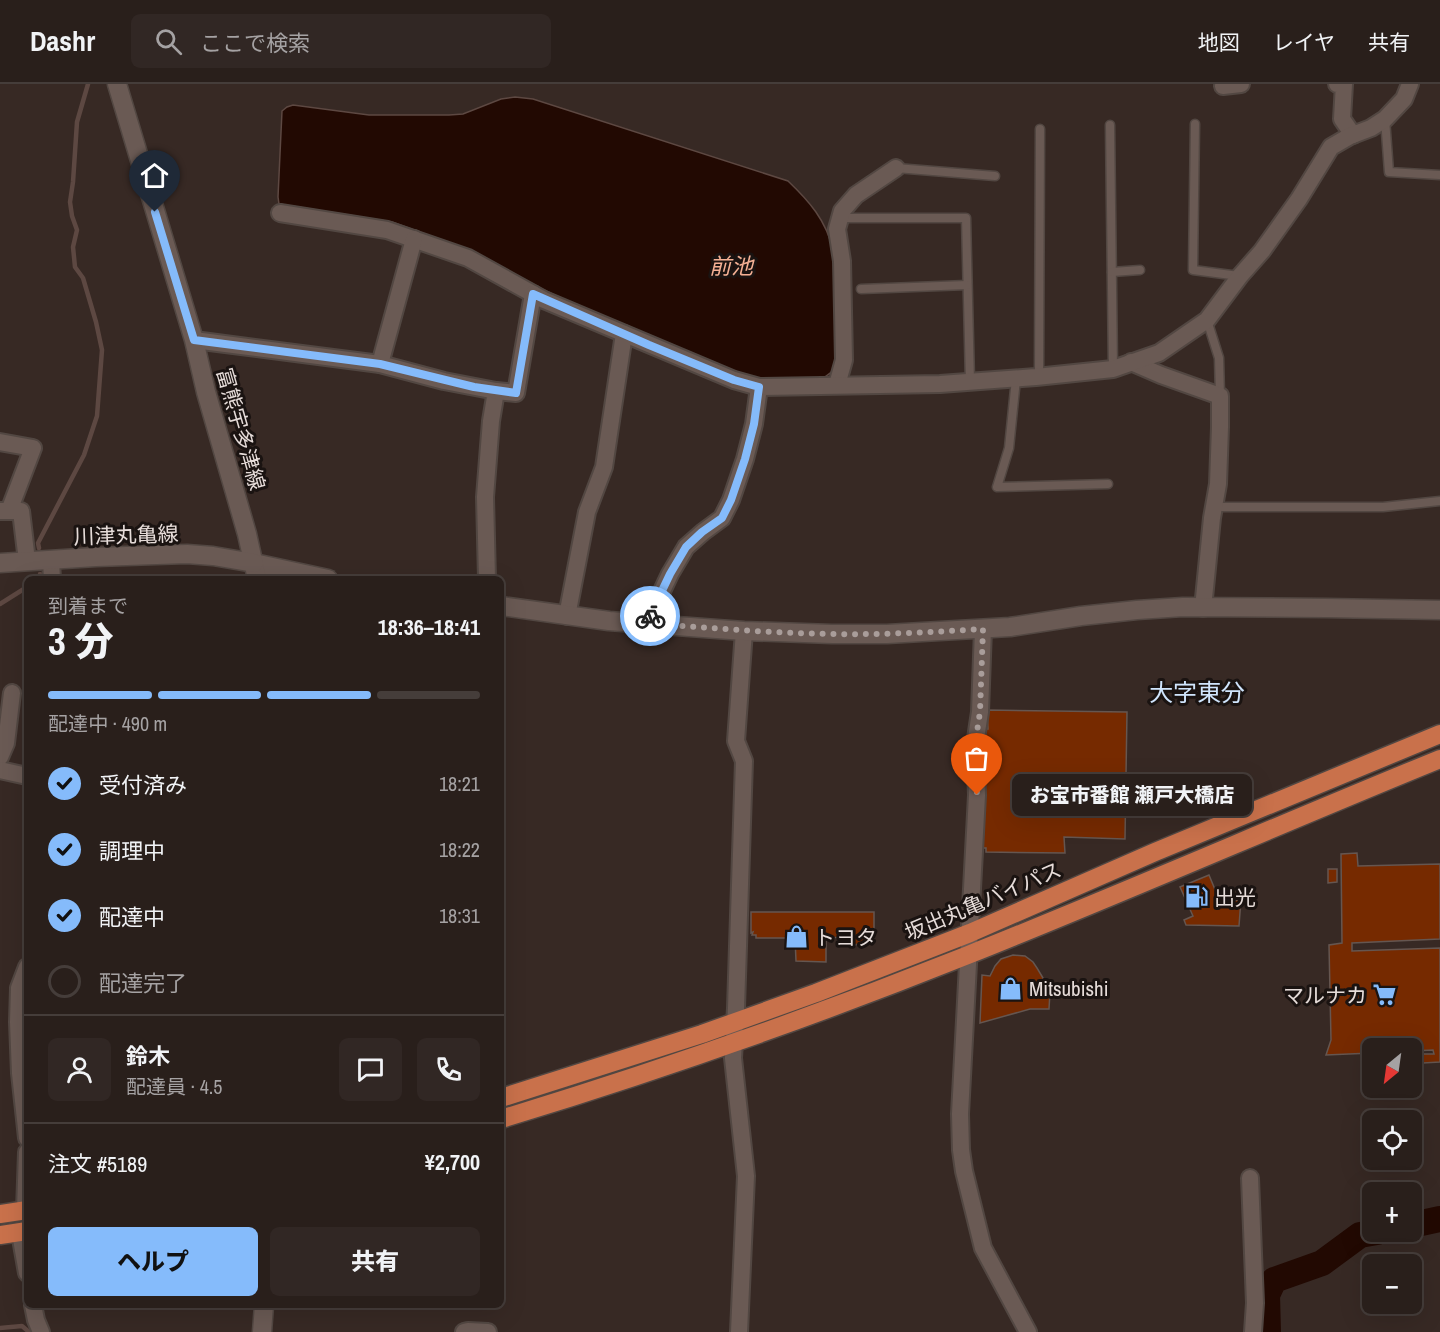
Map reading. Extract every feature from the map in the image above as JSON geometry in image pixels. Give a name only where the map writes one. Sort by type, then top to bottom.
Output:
[{"type":"highway","name":"坂出丸亀バイパス","points":[[504,1097],[735,1023],[816,993],[970,933],[1155,852],[1440,734]]},
{"type":"highway","name":"坂出丸亀バイパス","points":[[504,1118],[734,1044],[968,955],[1440,759]]},
{"type":"highway","points":[[0,1214],[24,1210]]},
{"type":"highway","points":[[0,1235],[24,1232]]},
{"type":"street","name":"富熊宇多津線","points":[[117,84],[194,340],[206,392],[256,571]]},
{"type":"street","points":[[1223,86],[1241,84]]},
{"type":"street","points":[[1337,84],[1344,84],[1342,119],[1353,135]]},
{"type":"street","points":[[280,213],[387,230],[468,258],[533,294],[734,380],[759,387],[940,384],[1113,369],[1159,352],[1207,320],[1262,251],[1299,199],[1331,147],[1385,119],[1404,99],[1410,84]]},
{"type":"street","points":[[837,385],[844,360],[842,261],[837,229],[842,211],[856,195],[896,168]]},
{"type":"street","points":[[380,364],[414,239]]},
{"type":"street","points":[[194,340],[380,364],[444,381],[516,393],[533,294]]},
{"type":"street","points":[[567,616],[587,512],[604,467],[624,334]]},
{"type":"street","points":[[1131,362],[1220,396],[1218,484],[1203,608]]},
{"type":"street","points":[[647,623],[670,574],[686,547],[722,518],[731,500],[754,424],[759,387]]},
{"type":"street","points":[[487,576],[485,497],[496,391]]},
{"type":"street","points":[[0,442],[33,448],[4,511],[21,511],[27,561]]},
{"type":"street","name":"川津丸亀線","points":[[0,563],[27,561],[52,570],[147,555],[187,554],[213,556],[256,571],[301,576]]},
{"type":"street","points":[[504,606],[609,621],[744,631],[832,634],[887,634],[1010,627],[1081,616],[1183,607],[1440,610]]},
{"type":"street","points":[[983,629],[980,712],[975,745],[977,795],[960,1114],[961,1150],[983,1248],[1028,1332]]},
{"type":"street","points":[[739,1332],[746,1176],[733,1058],[744,761],[736,741],[744,631]]},
{"type":"street","points":[[0,757],[6,744],[12,693]]},
{"type":"street","points":[[0,770],[24,775]]},
{"type":"street","points":[[24,976],[20,988],[18,1022],[24,1110]]},
{"type":"street","points":[[1250,1178],[1255,1303],[1253,1332]]},
{"type":"street","points":[[34,1308],[41,1332]]},
{"type":"street","points":[[262,1332],[264,1308]]},
{"type":"street","points":[[464,1332],[488,1332]]},
{"type":"lane","points":[[1385,119],[1389,172],[1440,175]]},
{"type":"lane","points":[[1110,124],[1113,369]]},
{"type":"lane","points":[[1195,124],[1193,270],[1240,276]]},
{"type":"lane","points":[[1039,377],[1040,129]]},
{"type":"lane","points":[[896,168],[995,176]]},
{"type":"lane","points":[[840,218],[966,218],[970,382]]},
{"type":"lane","points":[[1112,272],[1140,270]]},
{"type":"lane","points":[[861,289],[967,285]]},
{"type":"lane","points":[[1207,320],[1219,358],[1220,396]]},
{"type":"lane","points":[[1016,379],[1009,448],[997,487],[1108,484]]},
{"type":"lane","points":[[1214,507],[1383,507],[1440,501]]},
{"type":"water","name":"前池","points":[[515,97],[533,99],[788,181],[816,212],[826,229],[833,250],[838,361],[836,367],[823,378],[767,382],[729,371],[580,307],[461,247],[392,222],[279,204],[282,111],[287,107],[293,105],[369,115],[449,115],[463,114],[501,99]]},
{"type":"building","points":[[987,710],[1127,712],[1125,839],[1064,837],[1065,853],[986,852],[986,848],[982,848],[984,729],[988,729]]},
{"type":"building","name":"マルナカ","points":[[1357,853],[1358,866],[1440,864],[1440,939],[1352,943],[1352,951],[1440,948],[1440,1062],[1423,1063],[1422,1054],[1434,1054],[1433,1050],[1422,1051],[1422,1038],[1362,1038],[1362,1053],[1326,1055],[1331,1040],[1329,945],[1342,943],[1341,854]]},
{"type":"building","points":[[1328,869],[1337,869],[1337,882],[1328,883]]},
{"type":"building","points":[[1209,875],[1221,904],[1241,899],[1239,926],[1186,925],[1184,920],[1193,916],[1180,887]]},
{"type":"building","name":"トヨタ","points":[[751,912],[874,912],[874,939],[852,946],[846,937],[826,938],[826,962],[796,961],[795,938],[756,938],[756,935],[752,935]]},
{"type":"building","name":"Mitsubishi","points":[[1013,955],[1025,956],[1037,968],[1043,978],[1039,991],[1050,992],[1049,1009],[1030,1009],[980,1023],[982,975],[990,976],[1001,959]]},
{"type":"waterway","points":[[39,548],[38,543],[84,455],[97,416],[102,350],[83,278],[75,267],[73,247],[77,230],[70,202],[77,122],[88,84]]},
{"type":"waterway","points":[[0,604],[24,589]]},
{"type":"waterway","points":[[1422,1223],[1440,1219]]},
{"type":"waterway","points":[[1268,1332],[1267,1295],[1274,1280],[1322,1263],[1362,1235]]},
{"type":"waterway","points":[[0,1328],[22,1326],[29,1332]]},
{"type":"way so far","points":[[650,616],[647,623],[794,633],[887,634],[983,629],[980,712],[975,745],[977,795]]},
{"type":"place","name":"お宝市番館 瀬戸大橋店","points":[[977,795]]},
{"type":"place","name":"出光","points":[[1196,897]]},
{"type":"place","name":"トヨタ","points":[[796,937]]},
{"type":"place","name":"Mitsubishi","points":[[1011,988]]},
{"type":"place","name":"マルナカ","points":[[1385,995]]},
{"type":"district","name":"大字東分","points":[[1197,692]]},
{"type":"route","points":[[155,212],[194,340],[380,364],[444,381],[516,393],[533,294],[734,380],[759,387],[754,424],[731,500],[722,518],[686,547],[650,616]]}]
